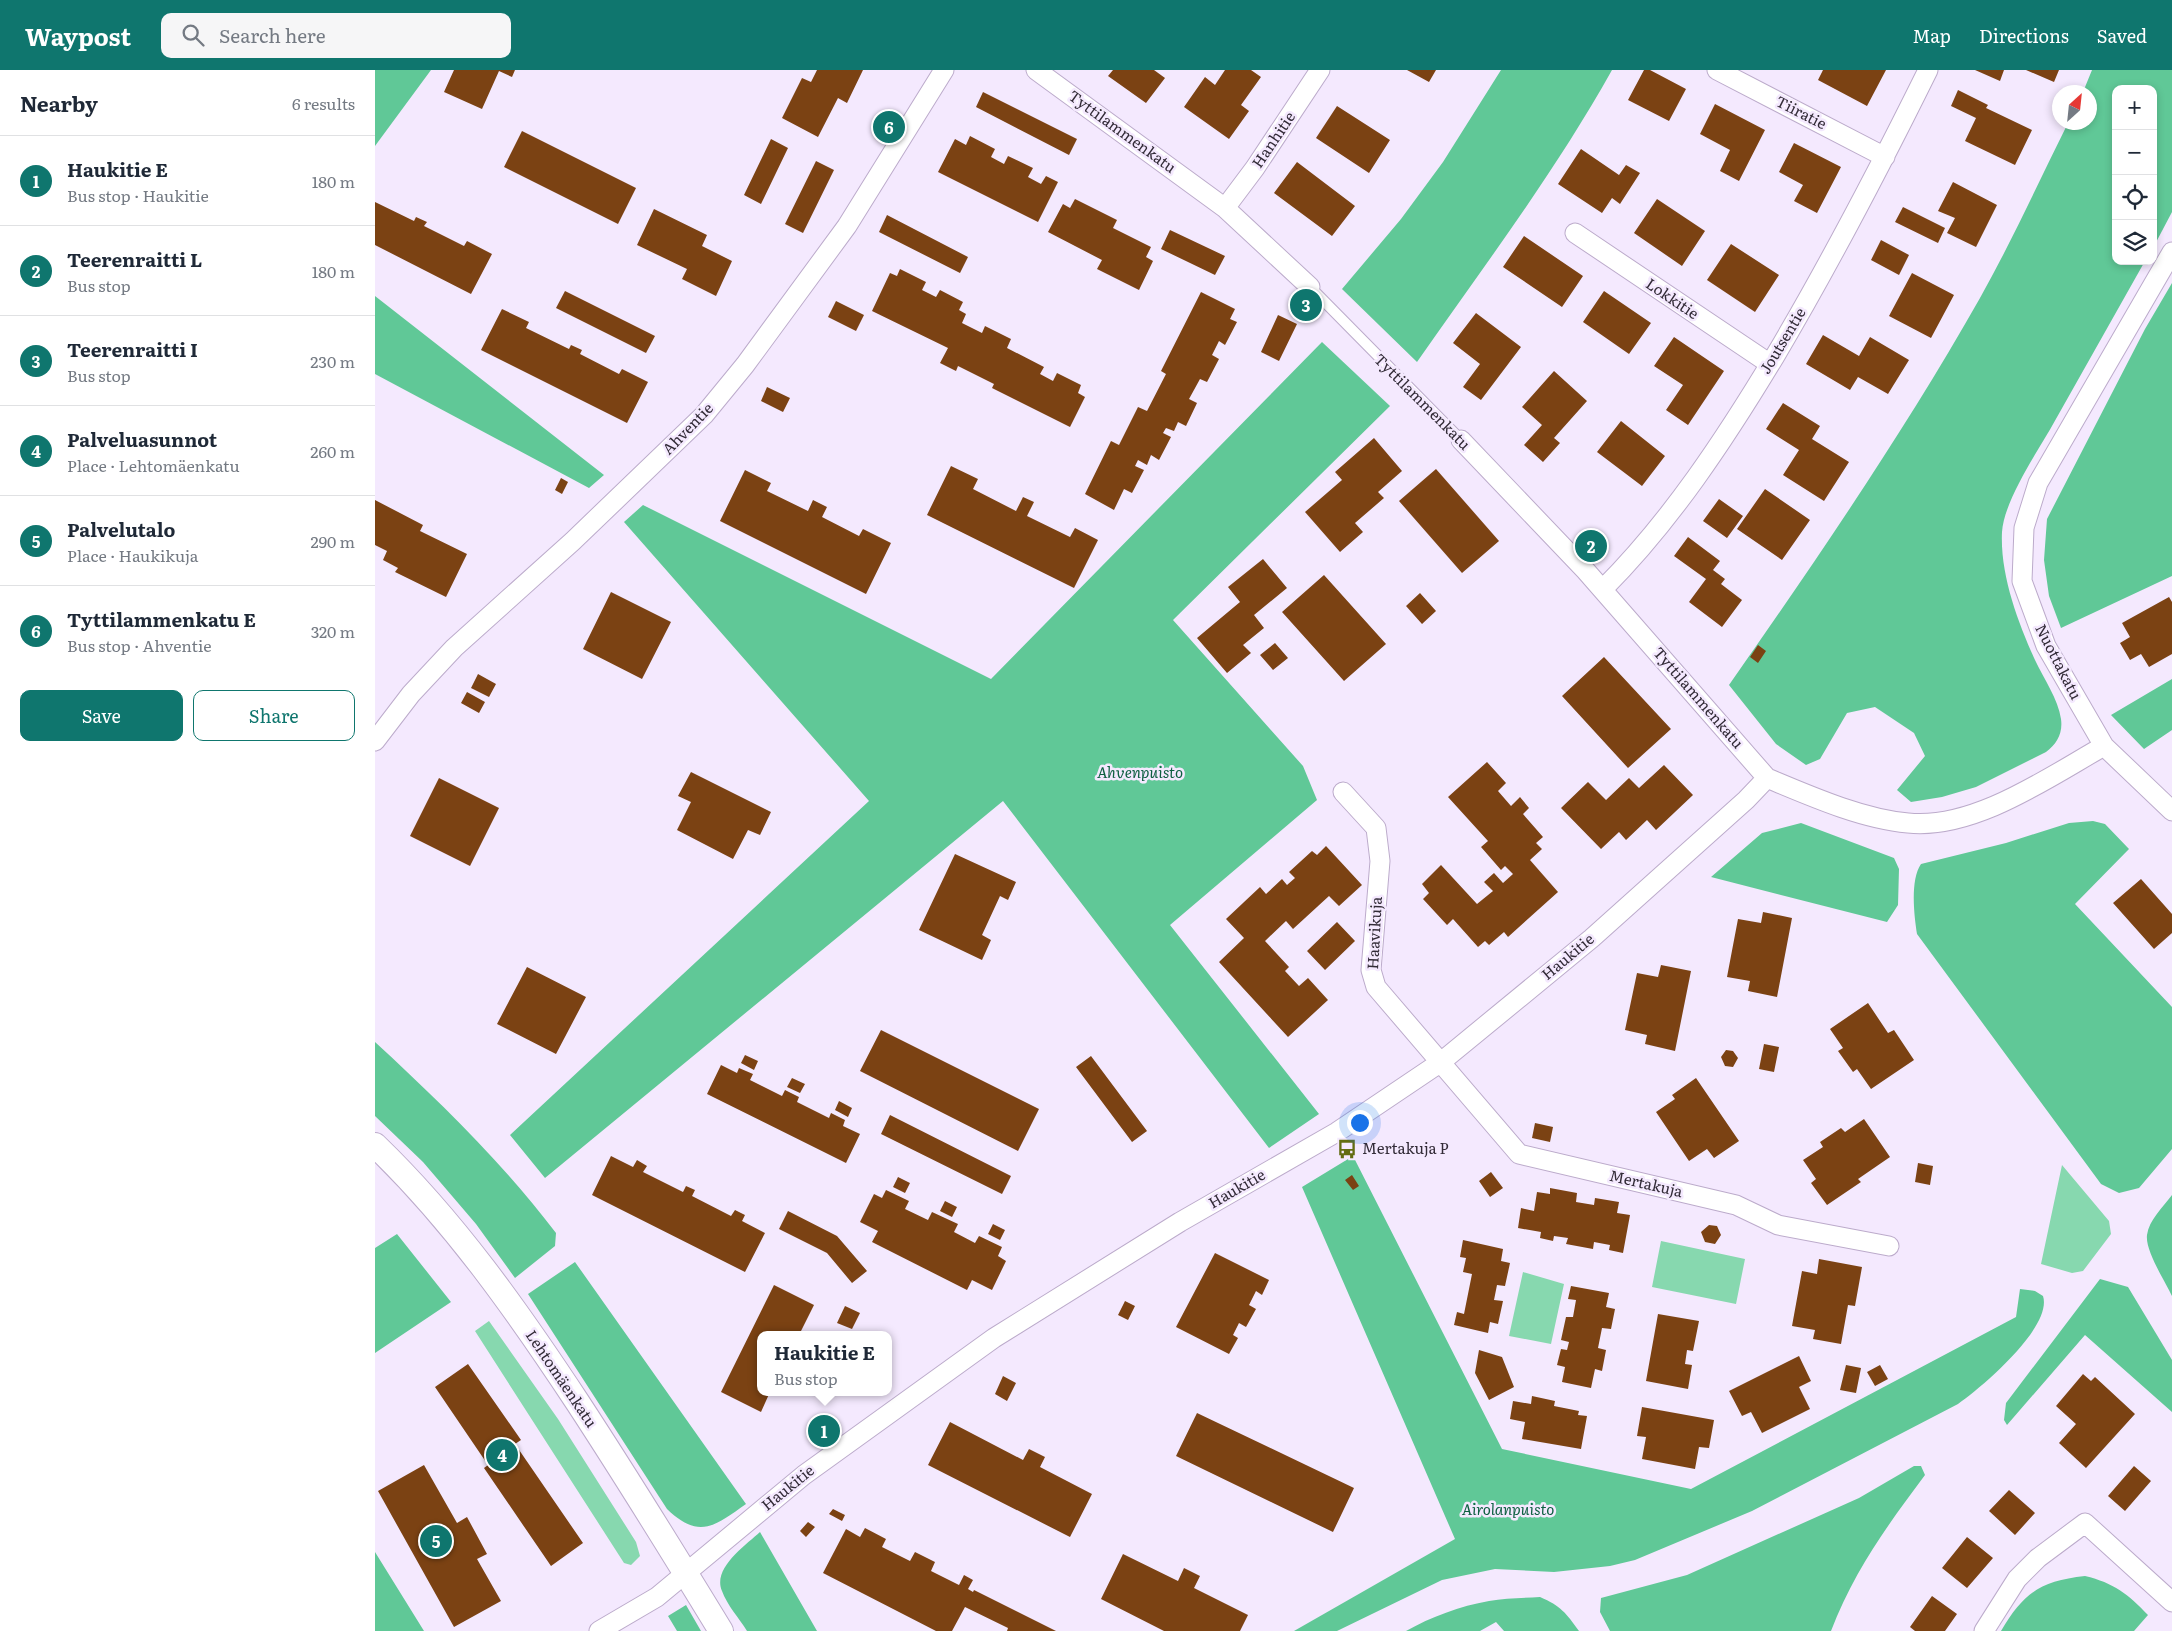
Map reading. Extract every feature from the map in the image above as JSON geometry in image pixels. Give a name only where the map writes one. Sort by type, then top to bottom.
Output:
[{"type":"street","name":"Ahventie","points":[[375,741],[411,694],[454,648],[573,541],[704,416],[751,357],[847,226],[944,70]]},
{"type":"street","name":"Tyttilammenkatu","points":[[1036,70],[1225,208],[1310,287]]},
{"type":"street","name":"Hanhitie","points":[[1225,208],[1255,168],[1320,70]]},
{"type":"street","name":"Tiiratie","points":[[1717,70],[1885,157]]},
{"type":"street","name":"Joutsentie","points":[[1603,590],[1678,503],[1738,417],[1818,284],[1885,157],[1928,70]]},
{"type":"street","name":"Lokkitie","points":[[1575,233],[1770,364]]},
{"type":"street","name":"Nuottakatu","points":[[2172,252],[2039,483],[2024,528],[2021,581],[2046,646],[2104,746],[2172,811]]},
{"type":"street","name":"Tyttilammenkatu","points":[[1461,440],[1603,590],[1767,778]]},
{"type":"street","points":[[1767,778],[1806,795],[1846,808],[1909,824],[1929,823],[1967,816],[1987,808],[2029,788],[2104,746]]},
{"type":"street","name":"Haukitie","points":[[599,1631],[657,1597],[685,1572],[820,1463],[994,1338],[1180,1222],[1337,1132],[1441,1062],[1592,938],[1746,800],[1767,778]]},
{"type":"street","name":"Haavikuja","points":[[1343,792],[1375,828],[1380,861],[1371,970],[1376,987],[1441,1062]]},
{"type":"street","name":"Mertakuja","points":[[1441,1062],[1519,1154],[1736,1205],[1778,1225],[1889,1246]]},
{"type":"street","name":"Lehtomäenkatu","points":[[375,1145],[449,1226],[497,1285],[601,1439],[721,1631]]},
{"type":"street","points":[[1984,1631],[2017,1579],[2038,1558],[2085,1523],[2172,1602]]},
{"type":"lane","name":"Tyttilammenkatu","points":[[1310,287],[1461,440]]},
{"type":"green space","points":[[375,70],[431,70],[375,146]]},
{"type":"green space","points":[[1501,70],[1612,70],[1543,182],[1417,362],[1342,289],[1401,219],[1443,162]]},
{"type":"green space","points":[[2092,70],[2172,70],[2172,212],[2157,240],[2157,85],[2112,85],[2112,265],[2143,265],[2014,492],[2008,506],[2002,532],[2004,565],[2011,598],[2035,660],[2057,704],[2061,719],[2060,733],[2056,742],[2046,752],[1976,787],[1942,797],[1911,802],[1897,790],[1925,756],[1914,733],[1875,707],[1847,713],[1820,759],[1806,765],[1776,744],[1729,685],[1859,494],[1951,348],[2003,255],[2065,130],[2097,130],[2097,85],[2086,85]]},
{"type":"green space","points":[[2172,283],[2172,576],[2061,628],[2049,596],[2044,560],[2047,519],[2145,329]]},
{"type":"green space","points":[[375,296],[604,475],[589,488],[375,374]]},
{"type":"green space","name":"Ahvenpuisto","points":[[1322,342],[1390,406],[1173,620],[1303,766],[1317,800],[1170,925],[1319,1114],[1269,1148],[1003,801],[545,1178],[510,1135],[869,801],[624,522],[643,505],[991,679]]},
{"type":"green space","points":[[2172,679],[2172,730],[2144,749],[2111,715]]},
{"type":"green space","points":[[2093,821],[2105,824],[2129,849],[2075,904],[2172,1007],[2172,1149],[2139,1188],[2119,1193],[2101,1184],[1917,934],[1914,908],[1915,879],[1921,864],[2006,843],[2069,823]]},
{"type":"green space","points":[[1801,823],[1894,858],[1899,869],[1898,905],[1887,922],[1711,877],[1762,833]]},
{"type":"green space","points":[[375,1042],[470,1133],[536,1207],[556,1233],[555,1246],[515,1278],[476,1224],[423,1162],[375,1116]]},
{"type":"green space","name":"Airolanpuisto","points":[[1353,1156],[1502,1449],[1691,1489],[2016,1317],[2020,1289],[2035,1291],[2043,1296],[2043,1309],[2037,1324],[2027,1340],[2013,1356],[1958,1404],[1752,1511],[1635,1560],[1610,1566],[1554,1572],[1495,1569],[1442,1580],[1337,1631],[1294,1631],[1455,1539],[1302,1187]]},
{"type":"green space","points":[[2062,1165],[2109,1221],[2111,1234],[2083,1271],[2072,1273],[2041,1264]]},
{"type":"green space","points":[[2172,1195],[2172,1296],[2152,1257],[2147,1242],[2147,1235],[2153,1219]]},
{"type":"green space","points":[[397,1234],[451,1302],[375,1353],[375,1248]]},
{"type":"green space","points":[[1661,1241],[1745,1259],[1736,1304],[1652,1287]]},
{"type":"green space","points":[[575,1262],[746,1504],[725,1518],[707,1526],[698,1527],[678,1519],[667,1509],[528,1294]]},
{"type":"green space","points":[[1523,1272],[1564,1284],[1551,1344],[1509,1336]]},
{"type":"green space","points":[[2100,1279],[2128,1287],[2172,1360],[2172,1412],[2085,1335],[2007,1425],[2004,1420],[2006,1403]]},
{"type":"green space","points":[[489,1321],[558,1419],[636,1542],[640,1556],[631,1565],[624,1563],[475,1331]]},
{"type":"green space","points":[[1914,1466],[1921,1466],[1925,1475],[1872,1550],[1850,1588],[1831,1631],[1610,1631],[1600,1612],[1601,1598],[1687,1575],[1859,1498]]},
{"type":"green space","points":[[760,1532],[817,1631],[747,1631],[727,1601],[720,1582],[722,1574],[739,1550]]},
{"type":"green space","points":[[375,1552],[424,1631],[375,1631]]},
{"type":"green space","points":[[2085,1576],[2120,1590],[2148,1615],[2134,1631],[2001,1631],[2018,1607],[2035,1591],[2057,1581]]},
{"type":"green space","points":[[1540,1597],[1562,1611],[1579,1631],[1504,1631],[1496,1622],[1480,1631],[1406,1631],[1425,1621],[1478,1603]]},
{"type":"green space","points":[[686,1605],[701,1631],[677,1631],[668,1616]]},
{"type":"building","points":[[454,70],[515,70],[512,77],[499,71],[482,109],[444,92]]},
{"type":"building","points":[[817,70],[863,70],[847,103],[838,98],[818,137],[782,118],[802,78],[811,82]]},
{"type":"building","points":[[1113,70],[1154,70],[1165,78],[1146,103],[1108,76]]},
{"type":"building","points":[[1225,70],[1251,70],[1261,77],[1241,105],[1249,111],[1229,139],[1184,107],[1205,77],[1215,85]]},
{"type":"building","points":[[1407,70],[1436,70],[1429,82]]},
{"type":"building","points":[[1644,70],[1650,70],[1686,89],[1669,121],[1628,100]]},
{"type":"building","points":[[1823,70],[1886,70],[1867,106],[1818,80]]},
{"type":"building","points":[[1975,70],[2004,70],[2000,81]]},
{"type":"building","points":[[2026,70],[2059,70],[2054,82]]},
{"type":"building","points":[[1958,90],[1988,105],[1986,108],[2032,130],[2015,165],[1965,141],[1976,118],[1951,106]]},
{"type":"building","points":[[983,92],[1077,139],[1069,155],[976,107]]},
{"type":"building","points":[[1715,104],[1765,130],[1739,181],[1720,171],[1730,150],[1700,134]]},
{"type":"building","points":[[1337,106],[1390,140],[1369,173],[1316,138]]},
{"type":"building","points":[[522,131],[636,188],[618,224],[504,167]]},
{"type":"building","points":[[970,136],[995,149],[991,157],[1004,164],[1008,156],[1033,168],[1028,177],[1041,184],[1046,176],[1058,182],[1038,222],[938,172],[955,139],[966,145]]},
{"type":"building","points":[[771,139],[788,148],[761,204],[744,195]]},
{"type":"building","points":[[1794,143],[1841,167],[1817,213],[1794,201],[1803,185],[1779,172]]},
{"type":"building","points":[[1581,149],[1619,175],[1626,165],[1640,173],[1620,204],[1612,198],[1602,213],[1558,184]]},
{"type":"building","points":[[816,161],[834,170],[803,233],[785,224]]},
{"type":"building","points":[[1297,162],[1355,206],[1332,236],[1274,193]]},
{"type":"building","points":[[1953,182],[1997,205],[1976,247],[1947,233],[1955,218],[1938,211]]},
{"type":"building","points":[[1075,199],[1117,220],[1113,228],[1151,247],[1146,257],[1153,261],[1139,290],[1097,269],[1102,260],[1048,232],[1063,204],[1070,208]]},
{"type":"building","points":[[1657,199],[1705,231],[1682,266],[1634,233]]},
{"type":"building","points":[[375,202],[414,221],[416,217],[427,222],[424,226],[464,246],[467,241],[492,254],[471,294],[375,245]]},
{"type":"building","points":[[1903,207],[1945,228],[1938,243],[1895,222]]},
{"type":"building","points":[[654,209],[707,235],[702,246],[732,261],[716,296],[682,279],[687,269],[637,245]]},
{"type":"building","points":[[887,215],[968,257],[960,273],[879,232]]},
{"type":"building","points":[[1170,230],[1225,256],[1215,275],[1161,249]]},
{"type":"building","points":[[1524,236],[1583,276],[1562,307],[1503,267]]},
{"type":"building","points":[[1881,240],[1909,255],[1899,275],[1871,260]]},
{"type":"building","points":[[1731,244],[1779,275],[1755,312],[1707,280]]},
{"type":"building","points":[[900,269],[926,282],[922,290],[936,297],[940,290],[963,302],[959,310],[966,314],[962,323],[982,333],[985,326],[1011,339],[1007,348],[1044,367],[1040,374],[1053,381],[1057,373],[1081,385],[1078,393],[1085,397],[1070,427],[992,388],[994,384],[958,366],[956,371],[940,363],[948,348],[872,311],[890,273],[897,276]]},
{"type":"building","points":[[1912,273],[1954,295],[1931,338],[1889,316]]},
{"type":"building","points":[[565,291],[655,336],[646,353],[556,308]]},
{"type":"building","points":[[1604,291],[1651,323],[1629,354],[1583,322]]},
{"type":"building","points":[[1201,292],[1235,309],[1230,319],[1237,322],[1225,345],[1219,341],[1212,355],[1219,359],[1207,382],[1200,379],[1189,399],[1197,403],[1186,426],[1178,422],[1174,431],[1166,428],[1163,433],[1171,437],[1159,460],[1151,455],[1147,465],[1138,460],[1135,466],[1144,470],[1132,493],[1124,489],[1114,510],[1085,494],[1111,441],[1119,445],[1138,407],[1147,411],[1166,374],[1161,371]]},
{"type":"building","points":[[836,301],[864,315],[856,331],[828,317]]},
{"type":"building","points":[[502,309],[529,322],[526,328],[569,349],[571,345],[582,350],[580,354],[619,374],[622,369],[648,382],[627,423],[481,350]]},
{"type":"building","points":[[1476,313],[1521,347],[1481,400],[1463,387],[1480,364],[1453,343]]},
{"type":"building","points":[[1278,315],[1297,324],[1279,361],[1261,352]]},
{"type":"building","points":[[1823,335],[1859,356],[1870,337],[1909,360],[1888,394],[1858,377],[1850,390],[1806,364]]},
{"type":"building","points":[[1674,337],[1724,371],[1688,425],[1666,410],[1683,385],[1654,366]]},
{"type":"building","points":[[1554,371],[1587,401],[1554,438],[1560,443],[1543,462],[1524,445],[1542,425],[1522,407]]},
{"type":"building","points":[[767,387],[790,398],[783,412],[761,401]]},
{"type":"building","points":[[1783,403],[1820,426],[1812,439],[1849,462],[1824,501],[1783,475],[1799,450],[1766,429]]},
{"type":"building","points":[[1621,421],[1665,456],[1642,486],[1597,452]]},
{"type":"building","points":[[1374,438],[1402,471],[1378,492],[1384,498],[1355,523],[1363,532],[1340,552],[1305,512],[1342,480],[1335,472]]},
{"type":"building","points":[[951,466],[978,479],[973,489],[1016,511],[1023,497],[1034,502],[1027,516],[1070,537],[1075,528],[1098,540],[1074,588],[927,515]]},
{"type":"building","points":[[1436,469],[1499,541],[1462,573],[1399,501]]},
{"type":"building","points":[[745,470],[771,483],[767,491],[808,511],[813,500],[827,507],[822,517],[859,536],[863,529],[891,543],[866,594],[720,521]]},
{"type":"building","points":[[561,478],[568,482],[562,494],[555,490]]},
{"type":"building","points":[[1765,489],[1810,520],[1782,560],[1737,529]]},
{"type":"building","points":[[1719,499],[1743,516],[1727,538],[1703,521]]},
{"type":"building","points":[[375,500],[423,525],[420,531],[467,554],[446,597],[395,572],[398,568],[383,560],[387,551],[375,545]]},
{"type":"building","points":[[1688,537],[1720,561],[1713,570],[1725,579],[1721,584],[1742,600],[1722,627],[1689,602],[1706,579],[1674,556]]},
{"type":"building","points":[[1263,559],[1287,588],[1254,615],[1264,628],[1243,645],[1251,653],[1227,673],[1197,638],[1240,602],[1228,587]]},
{"type":"building","points":[[1324,575],[1386,644],[1344,681],[1282,612]]},
{"type":"building","points":[[611,592],[671,622],[642,679],[583,649]]},
{"type":"building","points":[[1420,593],[1436,611],[1422,624],[1406,606]]},
{"type":"building","points":[[2169,597],[2172,602],[2172,654],[2149,667],[2141,654],[2130,660],[2120,643],[2130,637],[2122,623]]},
{"type":"building","points":[[1275,643],[1288,658],[1273,670],[1260,655]]},
{"type":"building","points":[[1758,645],[1766,651],[1758,663],[1750,657]]},
{"type":"building","points":[[1604,657],[1671,729],[1628,768],[1562,696]]},
{"type":"building","points":[[478,674],[496,684],[489,697],[471,688]]},
{"type":"building","points":[[467,692],[485,702],[479,713],[461,703]]},
{"type":"building","points":[[1487,762],[1506,783],[1498,791],[1511,806],[1520,797],[1529,808],[1523,814],[1543,837],[1536,843],[1542,849],[1530,860],[1558,892],[1508,937],[1504,932],[1489,945],[1485,941],[1478,947],[1453,919],[1447,925],[1423,899],[1429,893],[1422,884],[1441,865],[1477,904],[1493,891],[1484,882],[1494,873],[1503,883],[1513,874],[1505,866],[1501,870],[1481,847],[1488,841],[1448,797]]},
{"type":"building","points":[[1664,765],[1693,795],[1656,830],[1647,820],[1626,840],[1619,832],[1601,849],[1561,808],[1588,782],[1606,800],[1629,778],[1639,788]]},
{"type":"building","points":[[691,772],[771,812],[760,835],[748,830],[733,859],[677,830],[691,802],[678,796]]},
{"type":"building","points":[[439,778],[499,808],[470,866],[410,836]]},
{"type":"building","points":[[1326,846],[1362,885],[1339,906],[1329,896],[1293,929],[1286,921],[1265,941],[1289,967],[1285,971],[1299,986],[1308,978],[1328,1000],[1288,1037],[1219,962],[1244,938],[1226,919],[1260,887],[1266,894],[1282,879],[1287,885],[1295,878],[1289,872],[1312,851],[1317,855]]},
{"type":"building","points":[[955,854],[1016,882],[1008,900],[1000,896],[982,935],[991,940],[982,960],[919,930]]},
{"type":"building","points":[[2141,879],[2172,914],[2172,933],[2154,949],[2113,903]]},
{"type":"building","points":[[1763,912],[1792,918],[1777,997],[1748,991],[1750,981],[1727,977],[1738,919],[1761,923]]},
{"type":"building","points":[[1337,922],[1355,941],[1325,970],[1307,951]]},
{"type":"building","points":[[1661,965],[1691,971],[1675,1051],[1645,1044],[1647,1035],[1625,1030],[1637,973],[1658,977]]},
{"type":"building","points":[[527,967],[586,997],[556,1054],[497,1024]]},
{"type":"building","points":[[1868,1003],[1888,1033],[1894,1030],[1914,1060],[1871,1089],[1857,1069],[1853,1072],[1838,1051],[1843,1048],[1830,1029]]},
{"type":"building","points":[[881,1030],[1039,1109],[1018,1151],[860,1071]]},
{"type":"building","points":[[1764,1044],[1779,1047],[1774,1072],[1759,1069]]},
{"type":"building","points":[[1726,1050],[1733,1051],[1738,1058],[1733,1067],[1725,1066],[1721,1057]]},
{"type":"building","points":[[745,1055],[758,1061],[754,1070],[741,1063]]},
{"type":"building","points":[[1091,1056],[1147,1131],[1132,1142],[1076,1067]]},
{"type":"building","points":[[721,1065],[737,1073],[739,1068],[753,1074],[750,1080],[782,1096],[785,1090],[799,1097],[797,1102],[829,1118],[831,1113],[845,1120],[843,1126],[860,1134],[846,1163],[707,1094]]},
{"type":"building","points":[[792,1078],[805,1084],[800,1093],[787,1087]]},
{"type":"building","points":[[1696,1078],[1739,1141],[1714,1158],[1707,1149],[1689,1161],[1656,1112],[1675,1099],[1672,1095]]},
{"type":"building","points":[[839,1101],[852,1108],[848,1117],[835,1110]]},
{"type":"building","points":[[890,1115],[1011,1176],[1002,1194],[881,1134]]},
{"type":"building","points":[[1864,1119],[1890,1157],[1858,1179],[1861,1182],[1827,1205],[1811,1183],[1816,1179],[1803,1160],[1823,1147],[1820,1142],[1841,1128],[1845,1132]]},
{"type":"building","points":[[1535,1123],[1553,1127],[1550,1142],[1532,1138]]},
{"type":"building","points":[[611,1156],[633,1167],[637,1160],[647,1166],[643,1172],[683,1192],[686,1186],[695,1190],[692,1196],[731,1216],[735,1210],[745,1215],[742,1221],[765,1233],[745,1272],[592,1195]]},
{"type":"building","points":[[1918,1163],[1933,1166],[1930,1185],[1915,1182]]},
{"type":"building","points":[[1491,1172],[1503,1188],[1490,1197],[1479,1181]]},
{"type":"building","points":[[1352,1175],[1359,1186],[1353,1190],[1345,1180]]},
{"type":"building","points":[[898,1177],[910,1183],[905,1193],[893,1187]]},
{"type":"building","points":[[1550,1188],[1577,1193],[1576,1202],[1594,1205],[1595,1198],[1619,1202],[1617,1213],[1630,1215],[1623,1253],[1609,1250],[1610,1245],[1594,1242],[1593,1249],[1566,1244],[1568,1238],[1554,1236],[1553,1241],[1540,1238],[1541,1232],[1518,1228],[1521,1208],[1534,1211],[1537,1192],[1550,1194]]},
{"type":"building","points":[[886,1190],[909,1201],[905,1209],[928,1220],[932,1212],[958,1224],[954,1232],[975,1243],[979,1236],[1002,1247],[998,1256],[1006,1261],[992,1290],[972,1280],[967,1290],[872,1242],[878,1231],[860,1222],[874,1194],[882,1198]]},
{"type":"building","points":[[945,1201],[957,1207],[952,1217],[940,1211]]},
{"type":"building","points":[[788,1211],[837,1236],[867,1271],[852,1283],[827,1253],[779,1229]]},
{"type":"building","points":[[993,1224],[1005,1230],[1000,1240],[988,1234]]},
{"type":"building","points":[[1709,1225],[1717,1226],[1721,1235],[1715,1244],[1705,1242],[1701,1232]]},
{"type":"building","points":[[1463,1240],[1503,1249],[1501,1261],[1510,1263],[1505,1286],[1497,1285],[1494,1300],[1503,1301],[1498,1324],[1490,1322],[1488,1333],[1454,1325],[1457,1312],[1464,1314],[1472,1274],[1463,1272],[1466,1258],[1460,1257]]},
{"type":"building","points":[[1215,1253],[1269,1280],[1262,1295],[1256,1291],[1249,1305],[1256,1309],[1246,1327],[1239,1323],[1233,1335],[1238,1338],[1229,1354],[1176,1327]]},
{"type":"building","points":[[1819,1259],[1862,1267],[1855,1306],[1848,1305],[1841,1344],[1813,1339],[1815,1330],[1792,1326],[1802,1271],[1817,1274]]},
{"type":"building","points":[[774,1285],[814,1305],[801,1331],[757,1331],[757,1396],[768,1396],[761,1412],[721,1392]]},
{"type":"building","points":[[1571,1286],[1609,1293],[1606,1307],[1615,1309],[1611,1329],[1602,1328],[1598,1348],[1606,1350],[1602,1371],[1595,1369],[1591,1388],[1562,1382],[1565,1367],[1557,1365],[1561,1349],[1567,1350],[1569,1342],[1561,1340],[1566,1317],[1573,1317],[1576,1300],[1568,1299]]},
{"type":"building","points":[[1125,1301],[1135,1306],[1128,1320],[1118,1315]]},
{"type":"building","points":[[845,1306],[860,1313],[852,1329],[837,1323]]},
{"type":"building","points":[[1658,1314],[1699,1321],[1693,1351],[1687,1350],[1685,1364],[1692,1365],[1688,1389],[1646,1381]]},
{"type":"building","points":[[1479,1350],[1502,1357],[1514,1387],[1489,1400],[1475,1373]]},
{"type":"building","points":[[1799,1356],[1811,1381],[1799,1387],[1810,1409],[1762,1433],[1751,1412],[1742,1416],[1729,1391]]},
{"type":"building","points":[[468,1364],[521,1440],[515,1444],[583,1543],[551,1566],[484,1468],[488,1465],[435,1387]]},
{"type":"building","points":[[1846,1365],[1861,1368],[1856,1393],[1840,1390]]},
{"type":"building","points":[[1880,1365],[1888,1379],[1875,1386],[1867,1372]]},
{"type":"building","points":[[2083,1374],[2091,1381],[2095,1377],[2135,1414],[2086,1468],[2059,1443],[2076,1424],[2056,1406]]},
{"type":"building","points":[[1003,1376],[1016,1383],[1007,1401],[995,1394]]},
{"type":"building","points":[[1532,1396],[1555,1401],[1554,1406],[1579,1411],[1578,1415],[1587,1416],[1581,1449],[1522,1439],[1525,1422],[1510,1419],[1513,1401],[1531,1404]]},
{"type":"building","points":[[1642,1407],[1714,1420],[1709,1448],[1699,1447],[1695,1469],[1642,1459],[1646,1437],[1637,1436]]},
{"type":"building","points":[[1197,1413],[1354,1488],[1333,1532],[1176,1456]]},
{"type":"building","points":[[950,1422],[1023,1460],[1029,1449],[1045,1457],[1040,1467],[1092,1494],[1070,1537],[928,1465]]},
{"type":"building","points":[[424,1465],[457,1523],[467,1517],[487,1554],[477,1559],[501,1601],[454,1627],[378,1491]]},
{"type":"building","points":[[2134,1466],[2151,1481],[2125,1511],[2108,1496]]},
{"type":"building","points":[[2009,1490],[2035,1513],[2015,1535],[1989,1511]]},
{"type":"building","points":[[833,1509],[845,1515],[842,1521],[829,1514]]},
{"type":"building","points":[[808,1522],[815,1527],[806,1537],[800,1531]]},
{"type":"building","points":[[865,1528],[886,1539],[882,1547],[910,1561],[915,1552],[935,1562],[931,1571],[959,1585],[964,1575],[973,1580],[968,1589],[973,1592],[974,1590],[1056,1631],[1007,1631],[1008,1628],[965,1607],[952,1631],[936,1631],[823,1573],[846,1529],[860,1537]]},
{"type":"building","points":[[1967,1537],[1993,1558],[1967,1588],[1942,1568]]},
{"type":"building","points":[[1123,1554],[1178,1581],[1184,1568],[1200,1576],[1194,1588],[1248,1615],[1240,1631],[1164,1631],[1101,1599]]},
{"type":"building","points":[[1932,1596],[1957,1614],[1945,1631],[1915,1631],[1910,1627]]},
{"type":"place","name":"Tyttilammenkatu E","points":[[889,127]]},
{"type":"place","name":"Teerenraitti I","points":[[1306,305]]},
{"type":"place","name":"Teerenraitti L","points":[[1591,546]]},
{"type":"place","name":"Mertakuja P","points":[[1347,1149]]},
{"type":"place","name":"Haukitie E","points":[[824,1431]]},
{"type":"place","name":"Palveluasunnot","points":[[502,1455]]},
{"type":"place","name":"Palvelutalo","points":[[436,1541]]}]
